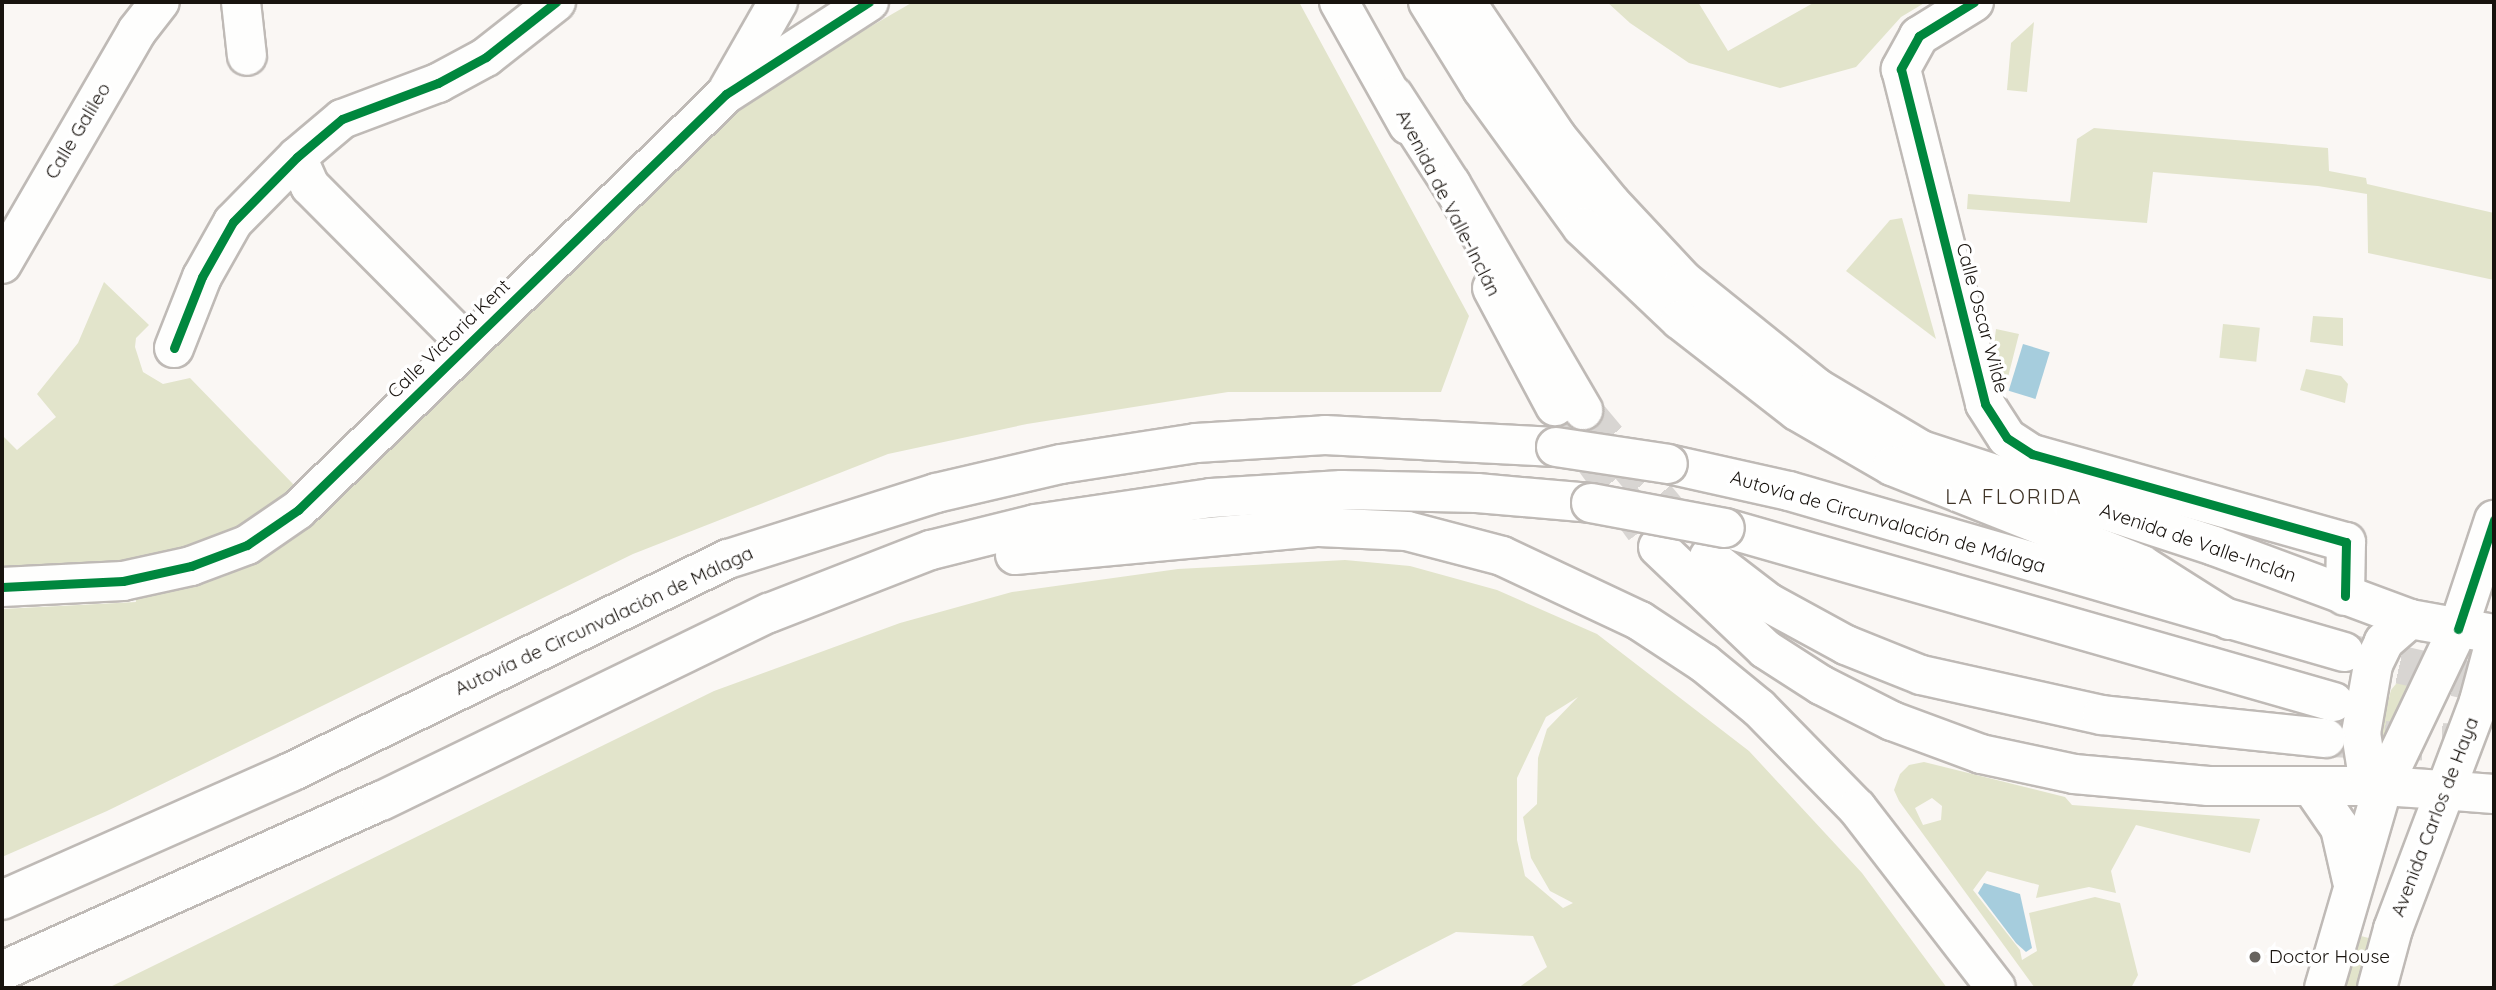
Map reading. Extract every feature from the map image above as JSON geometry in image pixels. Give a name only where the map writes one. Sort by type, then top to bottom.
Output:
[{"type":"main road","name":"Calle Galileo","points":[[2,264],[131,42],[160,2]]},
{"type":"main road","points":[[241,2],[247,56]]},
{"type":"main road","points":[[174,348],[202,277],[233,222],[297,157],[342,119],[438,83],[486,57],[556,2]]},
{"type":"main road","points":[[726,94],[778,2]]},
{"type":"main road","name":"Avenida de Valle-Inclán","points":[[1339,2],[1394,96],[1451,184],[1569,408]]},
{"type":"main road","points":[[1428,2],[1482,89],[1582,227],[1679,320],[1797,411],[1892,466],[2142,565],[2230,620]]},
{"type":"main road","name":"Avenida de Valle-Inclán","points":[[1466,2],[1557,137],[1611,203],[1684,281],[1817,388],[1921,450],[2214,546],[2447,632]]},
{"type":"main road","name":"Calle Oscar Wilde","points":[[1974,2],[1919,36],[1901,69],[1985,404],[2007,438],[2032,454],[2346,542],[2345,596]]},
{"type":"main road","name":"Calle Victoria Kent","points":[[2,587],[123,581],[191,566],[247,545],[298,510],[726,94],[848,5]]},
{"type":"main road","points":[[297,157],[310,186],[468,345]]},
{"type":"main road","name":"Autovía de Circunvalación de Málaga","points":[[2,900],[291,772],[728,559],[936,493],[1061,464],[1196,443],[1325,435],[1556,447],[1668,464],[1789,491],[2344,652]]},
{"type":"main road","points":[[2,971],[382,801],[769,612],[931,550],[1035,524],[1211,498],[1342,490],[1477,493],[1591,503],[2330,720],[2102,715],[1921,675],[1846,645],[1769,603],[1717,542]]},
{"type":"main road","points":[[2324,988],[2353,881],[2383,786],[2494,520]]},
{"type":"main road","points":[[867,576],[938,571],[1039,549],[1320,527],[1407,531],[1502,556],[1640,621],[1704,663],[1759,708],[1857,808],[1996,988]]},
{"type":"main road","points":[[1658,547],[1765,649],[1821,685],[1892,721],[1981,754],[2074,774],[2208,786],[2383,786],[2494,794]]},
{"type":"main road","points":[[2383,786],[2367,771],[2361,733],[2373,665],[2384,642],[2447,632]]},
{"type":"main road","points":[[2442,790],[2453,671],[2447,632]]},
{"type":"main road","name":"Avenida Carlos de Haya","points":[[2377,988],[2442,790],[2479,701],[2494,646]]},
{"type":"main road","points":[[2311,786],[2340,828],[2353,881]]},
{"type":"green space","points":[[913,2],[1299,2],[1469,316],[1441,392],[1228,392],[1027,424],[888,454],[633,554],[107,811],[2,857],[2,609],[136,602],[135,592],[223,577],[296,535],[754,94]]},
{"type":"green space","points":[[1607,2],[1698,2],[1728,51],[1815,2],[1926,2],[1901,17],[1856,67],[1780,88],[1689,63],[1630,23]]},
{"type":"green space","points":[[2034,22],[2027,92],[2007,90],[2011,43]]},
{"type":"green space","points":[[2094,128],[2328,148],[2329,171],[2366,178],[2367,184],[2494,213],[2494,280],[2368,253],[2367,194],[2318,186],[2153,172],[2147,223],[1967,209],[1968,194],[2070,202],[2077,139]]},
{"type":"green space","points":[[1902,218],[1936,339],[1846,271],[1890,220]]},
{"type":"green space","points":[[104,282],[149,325],[136,338],[135,347],[143,372],[163,384],[190,378],[294,485],[243,531],[144,565],[2,569],[2,435],[17,450],[56,417],[37,394],[78,343]]},
{"type":"green space","points":[[2313,316],[2343,318],[2343,346],[2310,342]]},
{"type":"green space","points":[[2223,324],[2260,328],[2256,362],[2219,358]]},
{"type":"green space","points":[[1996,329],[2019,334],[2007,381],[1995,382],[1987,346],[1994,345]]},
{"type":"green space","points":[[2306,369],[2341,376],[2348,384],[2345,403],[2300,390]]},
{"type":"green space","points":[[1345,560],[1410,566],[1497,590],[1597,634],[1749,751],[1862,873],[1947,988],[1518,988],[1547,967],[1533,936],[1456,932],[1347,988],[108,988],[714,691],[900,623],[1012,592],[1178,569]],"holes":[[[1578,697],[1547,729],[1538,758],[1537,804],[1523,817],[1531,858],[1550,891],[1573,903],[1563,908],[1525,876],[1517,840],[1517,778],[1546,717]]]},
{"type":"green space","points":[[2412,678],[2381,749],[2381,730],[2391,690],[2400,679]]},
{"type":"green space","points":[[1924,762],[2065,797],[2072,805],[2260,819],[2250,853],[2136,825],[2111,871],[2116,893],[2089,887],[2036,898],[2039,885],[1987,871],[1973,890],[2020,950],[2022,960],[2037,951],[2029,913],[2095,897],[2120,903],[2138,975],[2131,988],[2035,988],[1899,801],[1894,790],[1900,774],[1909,765]],"holes":[[[1932,798],[1942,806],[1941,820],[1923,825],[1915,808]]]},
{"type":"green space","points":[[2357,935],[2369,938],[2356,988],[2344,988]]},
{"type":"water","points":[[2023,344],[2050,352],[2035,399],[2009,391]]},
{"type":"water","points":[[1984,883],[2020,894],[2032,948],[2026,952],[2016,943],[1978,893]]},
{"type":"tunnel","points":[[1555,406],[1644,529]]},
{"type":"tunnel","points":[[1583,410],[1685,532]]},
{"type":"tunnel","points":[[2344,652],[2494,686]]},
{"type":"tunnel","points":[[2328,738],[2494,744]]},
{"type":"cycle path","points":[[174,348],[202,277],[233,222],[297,157],[342,119],[438,83],[486,57],[556,2]]},
{"type":"cycle path","points":[[2,587],[123,581],[191,566],[247,545],[298,510],[726,94],[869,2]]},
{"type":"cycle path","points":[[1974,2],[1919,36],[1901,69],[1985,404],[2007,438],[2032,454],[2346,542],[2345,596]]},
{"type":"cycle path","points":[[2458,629],[2494,520]]},
{"type":"place","name":"Doctor House","points":[[2255,957]]},
{"type":"district","name":"LA FLORIDA","points":[[2014,496]]}]
